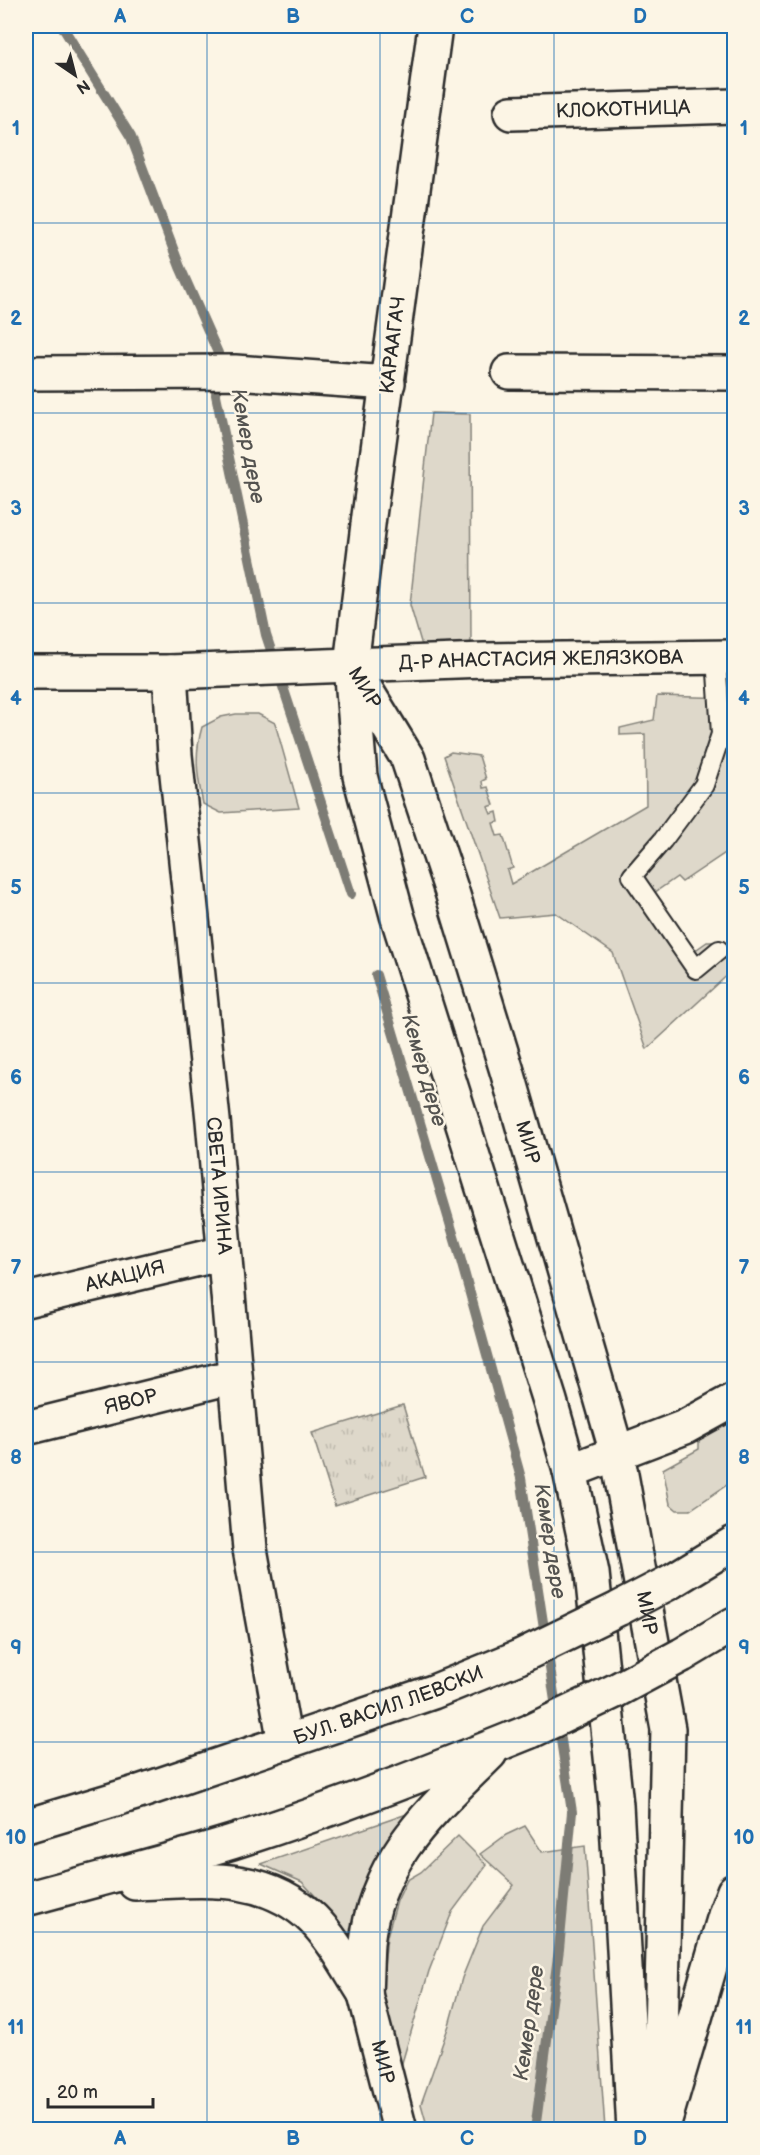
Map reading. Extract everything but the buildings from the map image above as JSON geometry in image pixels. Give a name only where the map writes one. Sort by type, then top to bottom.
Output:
[{"type":"main road","name":"КАРААГАЧ","points":[[351,665],[435,26]]},
{"type":"main road","name":"КЛОКОТНИЦА","points":[[512,113],[735,106]]},
{"type":"main road","points":[[26,373],[222,372],[388,382]]},
{"type":"main road","points":[[509,372],[735,374]]},
{"type":"main road","name":"Д-Р АНАСТАСИЯ ЖЕЛЯЗКОВА","points":[[26,672],[170,672],[484,660],[725,657]]},
{"type":"main road","name":"МИР","points":[[351,665],[408,759],[507,1071],[617,1453],[668,1729],[660,2130]]},
{"type":"main road","name":"МИР","points":[[351,665],[360,776],[391,892],[550,1401],[570,1471],[592,1573],[616,1805],[634,2130]]},
{"type":"main road","name":"СВЕТА ИРИНА","points":[[170,672],[175,755],[213,1120],[250,1549],[285,1743]]},
{"type":"main road","name":"АКАЦИЯ","points":[[26,1300],[224,1253]]},
{"type":"main road","name":"ЯВОР","points":[[26,1428],[235,1376]]},
{"type":"main road","points":[[570,1471],[685,1427],[735,1400]]},
{"type":"main road","name":"БУЛ. ВАСИЛ ЛЕВСКИ","points":[[26,1826],[139,1792],[433,1692],[519,1657],[618,1609],[735,1544]]},
{"type":"main road","points":[[26,1899],[165,1862],[363,1798],[531,1731],[615,1691],[735,1624]]},
{"type":"main road","points":[[365,1994],[368,1941],[374,1911],[389,1870],[401,1848],[420,1824],[500,1744]]},
{"type":"main road","points":[[74,1886],[216,1880],[240,1882],[266,1890],[294,1903],[314,1920],[365,1994]]},
{"type":"main road","points":[[660,2130],[726,1912],[735,1891]]},
{"type":"main road","name":"МИР","points":[[365,1994],[400,2130]]},
{"type":"lane","points":[[719,950],[696,969],[632,876],[663,840],[704,785],[721,734],[725,657]]},
{"type":"green space","points":[[431,413],[470,414],[471,648],[423,649],[410,605]]},
{"type":"green space","points":[[657,696],[734,698],[734,847],[682,882],[677,877],[654,893],[694,951],[707,942],[714,942],[733,970],[647,1049],[613,953],[556,913],[500,918],[444,756],[451,752],[479,756],[486,779],[482,781],[483,788],[488,787],[494,805],[488,807],[491,814],[497,812],[499,822],[493,823],[497,836],[503,835],[513,868],[507,870],[511,884],[646,805],[645,734],[620,735],[620,728],[654,720]]},
{"type":"green space","points":[[258,714],[275,723],[299,808],[221,813],[203,804],[197,765],[202,727],[221,717]]},
{"type":"green space","points":[[403,1405],[425,1477],[335,1506],[312,1433]]},
{"type":"green space","points":[[734,1413],[734,1480],[690,1510],[677,1510],[670,1504],[663,1469],[699,1449],[699,1430]]},
{"type":"green space","points":[[407,1814],[370,1871],[359,1901],[356,1956],[334,1916],[302,1882],[261,1864]]},
{"type":"green space","points":[[525,1826],[542,1852],[585,1846],[605,2129],[428,2129],[421,2104],[449,2025],[462,1978],[483,1926],[514,1885],[480,1854],[506,1835]]},
{"type":"green space","points":[[458,1836],[487,1865],[452,1912],[429,1971],[399,2073],[381,1999],[387,1936],[397,1901],[407,1880],[421,1872]]},
{"type":"waterway","name":"Кемер дере","points":[[62,26],[131,137],[180,267],[218,353],[216,395],[266,635],[351,894]]},
{"type":"waterway","name":"Кемер дере","points":[[376,975],[458,1250],[521,1478],[572,1812],[559,1949],[535,2130]]}]
